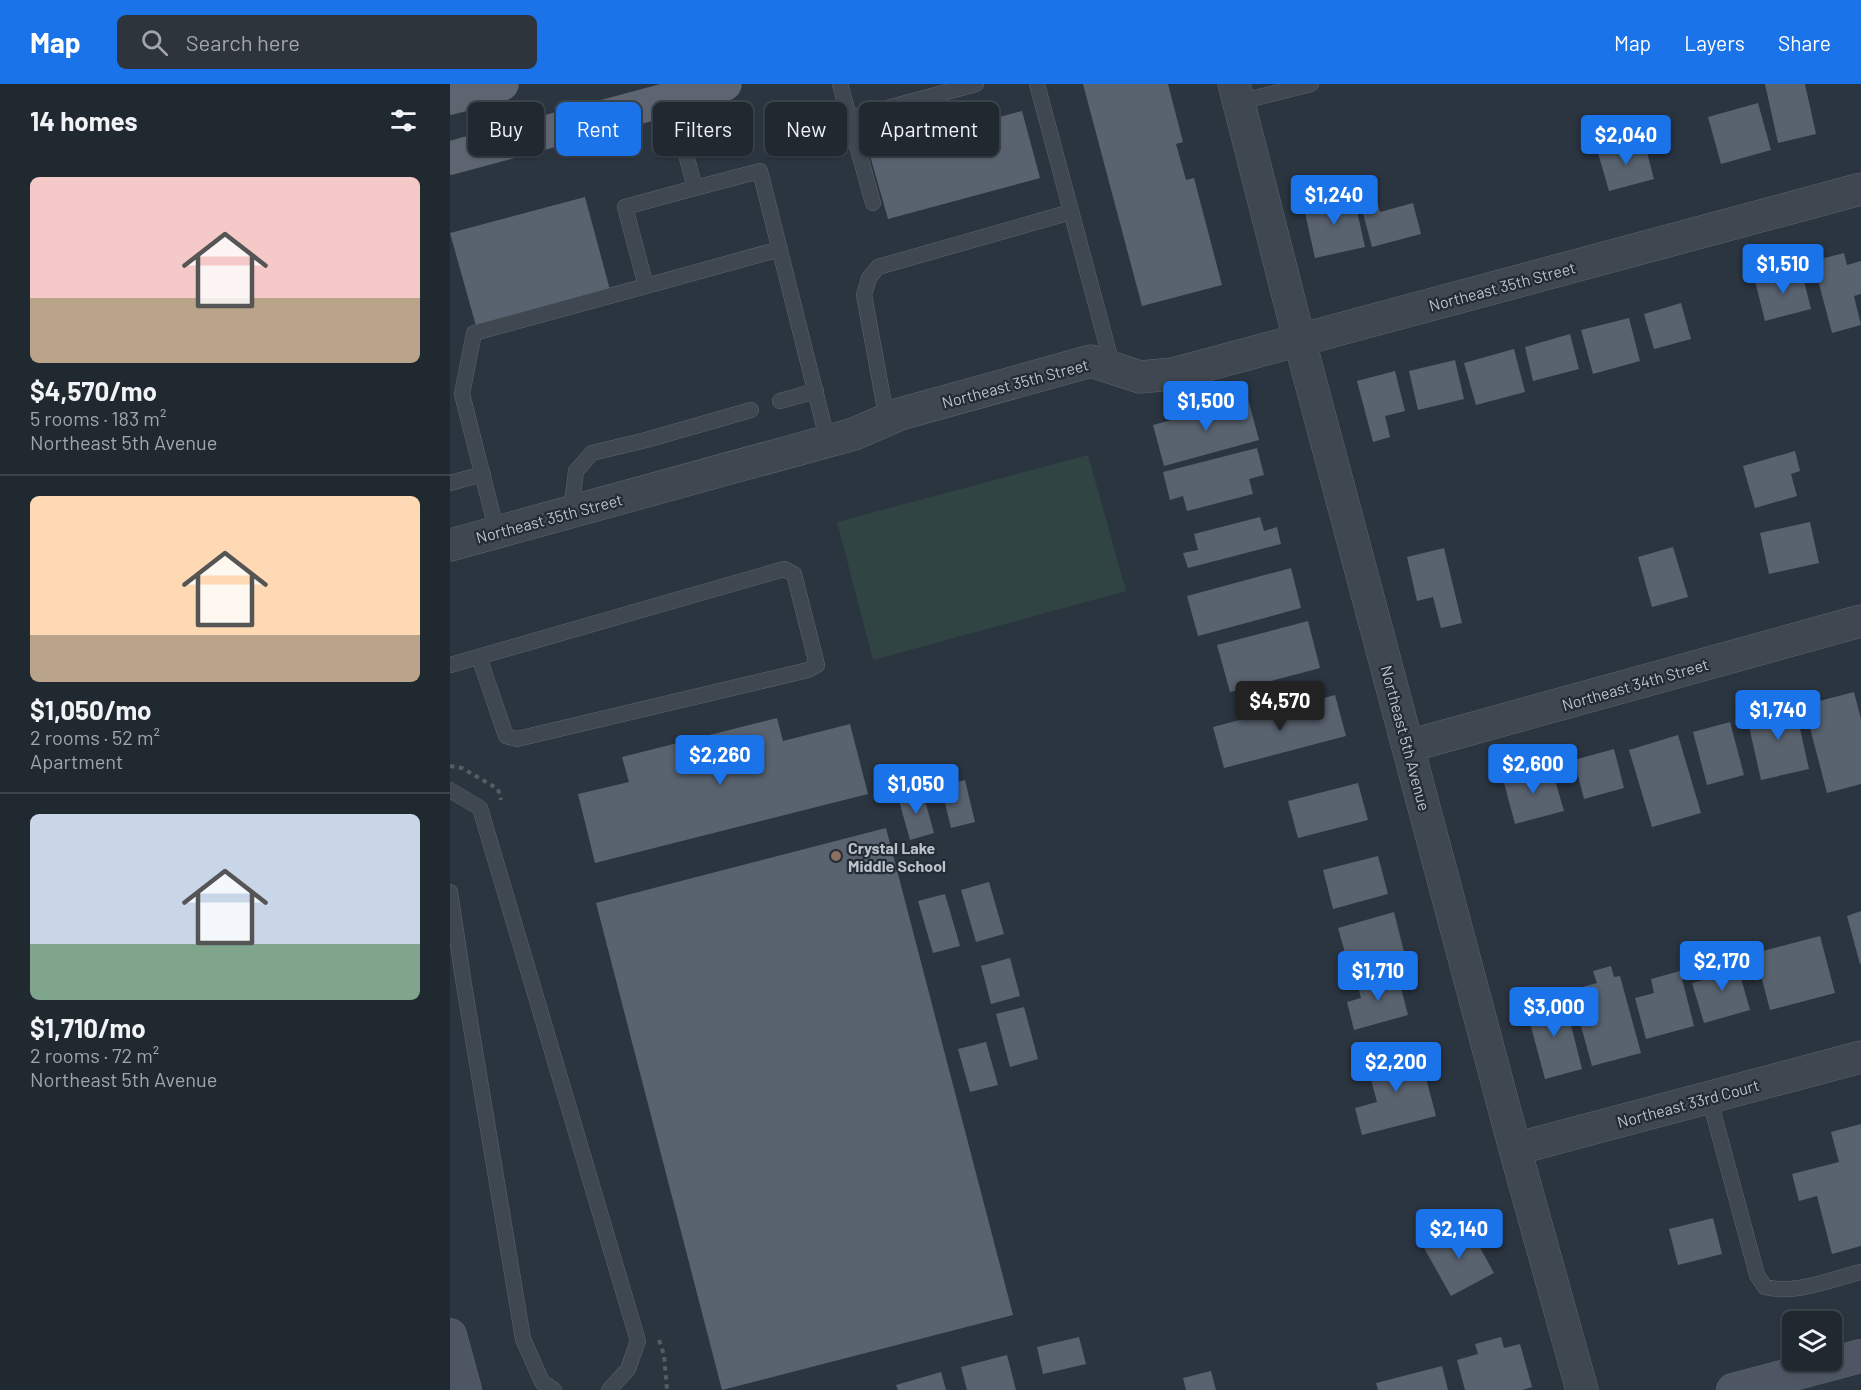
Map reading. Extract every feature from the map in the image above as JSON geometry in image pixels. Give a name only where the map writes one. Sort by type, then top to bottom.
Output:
[{"type":"main road","points":[[450,98],[502,84]]},
{"type":"main road","points":[[450,158],[725,84]]},
{"type":"street","name":"Northeast 5th Avenue","points":[[1236,93],[1515,1149],[1582,1390]]},
{"type":"street","name":"Northeast 35th Street","points":[[450,545],[854,435],[900,414],[1091,361],[1140,377],[1173,374],[1861,189]]},
{"type":"street","name":"Northeast 34th Street","points":[[1409,746],[1861,621]]},
{"type":"street","name":"Northeast 33rd Court","points":[[1515,1149],[1861,1057]]},
{"type":"street","points":[[450,1335],[465,1390]]},
{"type":"street","points":[[1732,1390],[1861,1356]]},
{"type":"lane","points":[[840,84],[873,203]]},
{"type":"lane","points":[[850,118],[940,89],[976,84]]},
{"type":"lane","points":[[1037,84],[1113,368]]},
{"type":"lane","points":[[1236,93],[1311,84]]},
{"type":"lane","points":[[671,99],[695,188]]},
{"type":"lane","points":[[646,286],[625,207],[760,171],[828,442]]},
{"type":"lane","points":[[886,420],[864,295],[869,278],[878,267],[1071,212]]},
{"type":"lane","points":[[497,532],[483,474],[456,396],[474,333],[780,249]]},
{"type":"lane","points":[[780,401],[816,391]]},
{"type":"lane","points":[[571,512],[576,471],[592,453],[751,410]]},
{"type":"lane","points":[[450,483],[483,474]]},
{"type":"lane","points":[[450,665],[784,569],[794,574],[817,664],[808,670],[517,739],[506,736],[479,657]]},
{"type":"lane","points":[[450,790],[480,808],[638,1341],[628,1369],[609,1390]]},
{"type":"lane","points":[[450,892],[523,1339],[542,1383],[554,1390]]},
{"type":"lane","points":[[1709,1097],[1757,1275],[1765,1287],[1776,1290],[1802,1287],[1861,1272]]},
{"type":"green space","points":[[1088,455],[1126,591],[873,660],[837,522]]},
{"type":"building","points":[[1083,84],[1168,84],[1183,142],[1176,144],[1186,180],[1194,178],[1222,285],[1142,306]]},
{"type":"building","points":[[1765,84],[1805,84],[1816,134],[1778,143]]},
{"type":"building","points":[[1758,103],[1771,150],[1721,164],[1708,117]]},
{"type":"building","points":[[1022,111],[1040,178],[888,219],[870,156],[999,156],[999,117]]},
{"type":"building","points":[[1644,141],[1654,179],[1609,191],[1598,153]]},
{"type":"building","points":[[1353,193],[1365,247],[1315,258],[1303,204]]},
{"type":"building","points":[[1375,193],[1380,212],[1413,203],[1421,234],[1372,247],[1359,198]]},
{"type":"building","points":[[585,197],[610,290],[476,326],[450,233]]},
{"type":"building","points":[[1844,253],[1847,265],[1861,261],[1861,294],[1854,296],[1861,325],[1832,333],[1813,261]]},
{"type":"building","points":[[1801,269],[1811,309],[1765,321],[1755,281]]},
{"type":"building","points":[[1681,303],[1691,339],[1654,349],[1644,314]]},
{"type":"building","points":[[1629,318],[1640,361],[1593,374],[1581,330]]},
{"type":"building","points":[[1570,334],[1579,369],[1533,381],[1525,347]]},
{"type":"building","points":[[1514,349],[1525,392],[1476,405],[1464,363]]},
{"type":"building","points":[[1455,360],[1464,399],[1418,410],[1409,371]]},
{"type":"building","points":[[1395,371],[1405,411],[1385,416],[1390,437],[1373,442],[1357,381]]},
{"type":"building","points":[[1248,399],[1259,440],[1164,466],[1153,425]]},
{"type":"building","points":[[1257,448],[1264,475],[1249,479],[1253,494],[1187,511],[1183,496],[1170,500],[1163,472]]},
{"type":"building","points":[[1795,451],[1800,471],[1791,474],[1797,496],[1755,508],[1743,466]]},
{"type":"building","points":[[1260,517],[1264,531],[1277,527],[1281,544],[1188,568],[1183,553],[1198,550],[1194,534]]},
{"type":"building","points":[[1810,522],[1819,563],[1769,574],[1760,533]]},
{"type":"building","points":[[1673,547],[1688,597],[1652,607],[1638,557]]},
{"type":"building","points":[[1444,548],[1462,623],[1441,628],[1433,597],[1417,601],[1407,557]]},
{"type":"building","points":[[1291,568],[1301,608],[1198,636],[1187,596]]},
{"type":"building","points":[[1308,621],[1320,668],[1230,692],[1217,645]]},
{"type":"building","points":[[1854,692],[1861,719],[1861,784],[1827,793],[1804,705]]},
{"type":"building","points":[[1335,695],[1346,736],[1224,768],[1213,727]]},
{"type":"building","points":[[1794,702],[1809,769],[1761,780],[1746,713]]},
{"type":"building","points":[[777,718],[783,741],[850,724],[868,794],[595,863],[578,794],[629,782],[622,757]]},
{"type":"building","points":[[1730,722],[1744,775],[1707,785],[1693,732]]},
{"type":"building","points":[[1678,735],[1701,813],[1652,827],[1629,750]]},
{"type":"building","points":[[1614,749],[1624,788],[1584,799],[1574,760]]},
{"type":"building","points":[[1551,766],[1564,811],[1515,824],[1503,779]]},
{"type":"building","points":[[965,780],[975,822],[951,828],[941,786]]},
{"type":"building","points":[[1358,783],[1368,820],[1298,838],[1288,801]]},
{"type":"building","points":[[922,790],[934,833],[910,840],[898,797]]},
{"type":"building","points":[[886,828],[1013,1315],[722,1390],[596,903]]},
{"type":"building","points":[[1378,856],[1388,894],[1333,909],[1323,870]]},
{"type":"building","points":[[989,882],[1004,934],[976,942],[961,890]]},
{"type":"building","points":[[945,894],[960,946],[933,953],[918,901]]},
{"type":"building","points":[[1861,911],[1861,964],[1860,964],[1847,916]]},
{"type":"building","points":[[1394,912],[1404,952],[1349,967],[1338,928]]},
{"type":"building","points":[[1820,936],[1835,993],[1770,1010],[1755,953]]},
{"type":"building","points":[[1735,957],[1750,1010],[1704,1023],[1692,983],[1714,977],[1710,964]]},
{"type":"building","points":[[1010,958],[1020,996],[991,1004],[981,966]]},
{"type":"building","points":[[1611,966],[1614,977],[1620,976],[1641,1053],[1592,1066],[1571,990],[1597,983],[1593,971]]},
{"type":"building","points":[[1680,971],[1694,1026],[1646,1039],[1635,998],[1654,993],[1651,979]]},
{"type":"building","points":[[1397,972],[1408,1015],[1354,1030],[1347,1002],[1361,998],[1357,983]]},
{"type":"building","points":[[1564,997],[1582,1069],[1545,1079],[1526,1008]]},
{"type":"building","points":[[1024,1007],[1038,1059],[1010,1067],[996,1014]]},
{"type":"building","points":[[986,1042],[998,1085],[970,1092],[958,1049]]},
{"type":"building","points":[[1418,1048],[1436,1116],[1362,1135],[1355,1108],[1377,1102],[1366,1061]]},
{"type":"building","points":[[1861,1124],[1861,1246],[1832,1254],[1817,1196],[1799,1201],[1792,1174],[1839,1162],[1831,1132]]},
{"type":"building","points":[[1713,1218],[1722,1254],[1678,1265],[1669,1229]]},
{"type":"building","points":[[1467,1224],[1494,1273],[1451,1296],[1424,1248]]},
{"type":"building","points":[[1079,1337],[1086,1364],[1043,1374],[1037,1347]]},
{"type":"building","points":[[1501,1337],[1504,1348],[1520,1344],[1532,1387],[1522,1390],[1465,1390],[1457,1360],[1478,1354],[1475,1344]]},
{"type":"building","points":[[1007,1355],[1016,1390],[967,1390],[961,1367]]},
{"type":"building","points":[[1442,1366],[1448,1390],[1378,1390],[1376,1383]]},
{"type":"building","points":[[1211,1371],[1216,1390],[1186,1390],[1183,1378]]},
{"type":"building","points":[[941,1372],[946,1390],[898,1390],[896,1385]]},
{"type":"place","name":"Crystal Lake Middle School","points":[[836,856]]}]
